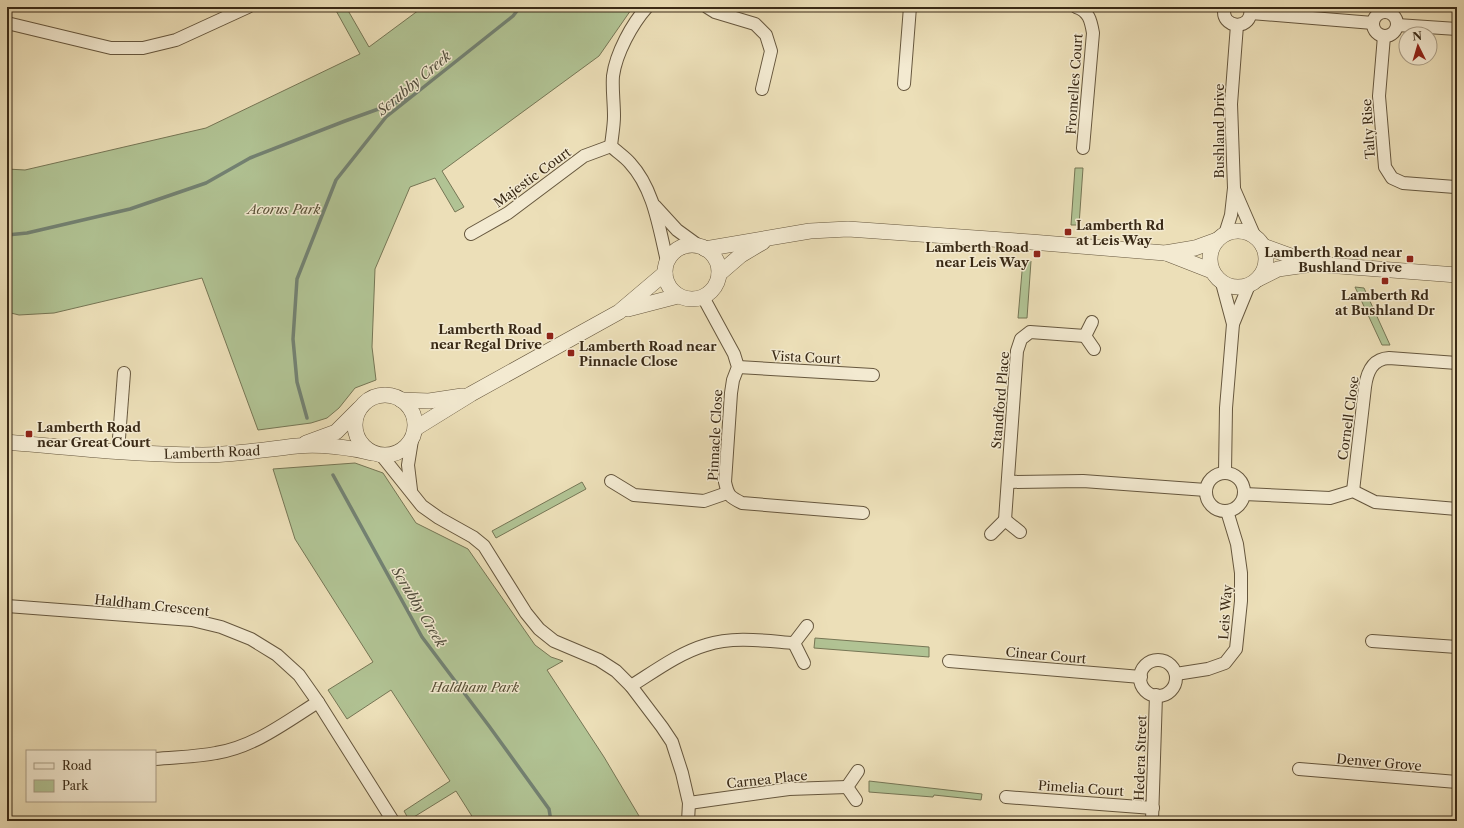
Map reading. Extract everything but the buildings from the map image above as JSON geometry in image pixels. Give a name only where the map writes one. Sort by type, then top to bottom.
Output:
[{"type":"street","points":[[647,7],[638,17],[621,48],[614,74],[612,97],[614,116],[611,146],[630,163],[642,179],[655,206],[666,267],[666,282],[671,290],[678,296]]},
{"type":"street","points":[[707,7],[715,12],[755,24],[766,35],[771,51],[762,89]]},
{"type":"street","points":[[904,84],[910,7]]},
{"type":"street","name":"Fromelles Court","points":[[1076,7],[1082,8],[1090,18],[1092,33],[1083,148]]},
{"type":"street","points":[[1225,7],[1225,16],[1227,21],[1237,25],[1246,22],[1250,10],[1372,23]]},
{"type":"street","points":[[7,23],[111,48],[143,48],[176,40],[242,8]]},
{"type":"street","points":[[1381,12],[1386,12],[1394,16],[1397,25],[1393,33],[1384,36],[1375,32],[1372,23],[1377,15],[1381,12]]},
{"type":"street","name":"Bushland Drive","points":[[1221,237],[1231,215],[1234,188],[1231,104],[1237,25]]},
{"type":"street","points":[[1397,25],[1457,30]]},
{"type":"street","name":"Talty Rise","points":[[1384,36],[1379,96],[1385,167],[1392,178],[1403,183],[1455,187]]},
{"type":"street","name":"Majestic Court","points":[[471,234],[508,213],[584,156],[611,146]]},
{"type":"street","name":"Bushland Drive","points":[[1234,188],[1258,241]]},
{"type":"street","points":[[655,206],[677,230],[711,254],[716,260],[719,274]]},
{"type":"street","name":"Lamberth Road","points":[[619,312],[666,267],[672,253],[680,248],[689,246],[702,248],[810,231],[848,229],[1165,252],[1195,248],[1239,231],[1258,241],[1313,264]]},
{"type":"street","points":[[1212,271],[1210,263],[1212,247],[1221,237]]},
{"type":"street","name":"Lamberth Road","points":[[7,442],[158,454],[204,455],[242,453],[298,446],[350,447],[377,454],[391,455],[406,447],[414,434],[471,394],[619,312],[651,302],[678,296],[690,299],[703,297],[714,288],[719,274],[741,255],[770,238]]},
{"type":"street","points":[[1233,324],[1253,282],[1263,272],[1266,263],[1266,254],[1258,241]]},
{"type":"street","name":"Lamberth Road","points":[[1165,252],[1212,271],[1222,283],[1240,287],[1278,269],[1313,264],[1457,275]]},
{"type":"street","points":[[1222,283],[1233,324],[1226,408],[1225,472]]},
{"type":"street","points":[[703,297],[734,354],[738,367]]},
{"type":"street","points":[[1092,322],[1085,336],[1094,349]]},
{"type":"street","name":"Standford Place","points":[[1005,520],[1017,351],[1021,338],[1030,332],[1085,336]]},
{"type":"street","name":"Cornell Close","points":[[1353,491],[1366,380],[1372,365],[1380,359],[1389,358],[1457,363]]},
{"type":"street","name":"Vista Court","points":[[738,367],[873,375]]},
{"type":"street","name":"Pinnacle Close","points":[[738,367],[733,380],[731,393],[725,482],[727,493],[732,498],[742,503],[863,513]]},
{"type":"street","points":[[118,451],[124,373]]},
{"type":"street","name":"Lamberth Road","points":[[298,446],[336,432],[367,401],[375,397],[384,395],[393,396],[401,400],[429,401],[471,394]]},
{"type":"street","points":[[401,400],[408,405],[415,420],[408,465],[412,492]]},
{"type":"street","points":[[361,407],[355,424],[359,441],[364,448],[377,454],[412,492],[422,506],[473,537],[484,546],[526,613],[539,630],[554,641],[599,660],[616,671],[631,686],[672,742],[682,773],[689,803],[688,821]]},
{"type":"street","points":[[1225,472],[1233,474],[1239,479],[1243,486],[1244,494],[1239,505],[1234,509],[1227,511],[1219,510],[1212,506],[1207,499],[1206,490],[1207,483],[1212,478],[1225,472]]},
{"type":"street","points":[[612,481],[634,495],[704,501],[727,493]]},
{"type":"street","points":[[1008,482],[1083,481],[1206,490]]},
{"type":"street","points":[[1244,494],[1334,498],[1353,491],[1375,502],[1457,509]]},
{"type":"street","name":"Leis Way","points":[[1176,674],[1208,669],[1225,663],[1236,649],[1241,601],[1241,573],[1237,544],[1227,511]]},
{"type":"street","points":[[991,534],[1005,520],[1020,532]]},
{"type":"street","name":"Haldham Crescent","points":[[7,606],[192,620],[222,627],[252,639],[277,655],[299,675],[318,702],[393,821]]},
{"type":"street","points":[[794,643],[807,626]]},
{"type":"street","points":[[631,686],[686,652],[707,644],[735,640],[794,643]]},
{"type":"street","points":[[1372,641],[1457,647]]},
{"type":"street","points":[[794,643],[804,663]]},
{"type":"street","points":[[1160,660],[1170,664],[1176,674],[1172,690],[1162,695],[1151,694],[1143,687],[1140,677],[1144,666],[1149,662],[1160,660]]},
{"type":"street","name":"Cinear Court","points":[[949,661],[1140,677]]},
{"type":"street","name":"Hedera Street","points":[[1152,821],[1156,695]]},
{"type":"street","points":[[156,759],[217,753],[238,747],[257,739],[318,702]]},
{"type":"street","name":"Denver Grove","points":[[1299,769],[1457,782]]},
{"type":"street","points":[[856,800],[848,787],[858,771]]},
{"type":"street","name":"Carnea Place","points":[[689,803],[790,789],[848,787]]},
{"type":"street","name":"Pimelia Court","points":[[1006,797],[1153,808]]},
{"type":"green space","name":"Acorus Park","points":[[334,7],[346,7],[369,47],[423,7],[633,7],[599,56],[442,171],[464,207],[455,212],[435,178],[410,187],[375,269],[372,347],[376,380],[355,388],[339,408],[327,418],[311,423],[258,430],[202,278],[54,313],[19,315],[7,312],[7,169],[25,170],[206,128],[360,54]]},
{"type":"green space","points":[[1075,168],[1083,168],[1079,225],[1071,225]]},
{"type":"green space","points":[[1023,260],[1031,261],[1027,318],[1018,318]]},
{"type":"green space","points":[[1355,287],[1364,288],[1390,345],[1382,345]]},
{"type":"green space","name":"Haldham Park","points":[[355,463],[383,473],[416,523],[468,549],[535,645],[551,657],[563,661],[547,670],[604,757],[642,821],[475,821],[456,791],[409,820],[404,811],[450,781],[391,690],[347,719],[328,690],[373,662],[295,539],[273,469]]},
{"type":"green space","points":[[582,482],[586,489],[496,538],[492,531]]},
{"type":"green space","points":[[815,638],[929,647],[929,657],[814,648]]},
{"type":"green space","points":[[869,781],[982,794],[981,800],[934,795],[933,797],[869,792]]},
{"type":"waterway","name":"Scrubby Creek","points":[[307,418],[297,382],[293,339],[297,279],[336,180],[386,117],[513,16],[520,7]]},
{"type":"waterway","points":[[7,235],[27,233],[130,209],[206,183],[250,158],[409,98]]},
{"type":"waterway","name":"Scrubby Creek","points":[[333,475],[422,637],[549,809],[551,821]]},
{"type":"place","name":"Lamberth Rd at Leis Way","points":[[1068,232]]},
{"type":"place","name":"Lamberth Road near Leis Way","points":[[1037,254]]},
{"type":"place","name":"Lamberth Road near Bushland Drive","points":[[1410,259]]},
{"type":"place","name":"Lamberth Rd at Bushland Dr","points":[[1385,281]]},
{"type":"place","name":"Lamberth Road near Regal Drive","points":[[550,336]]},
{"type":"place","name":"Lamberth Road near Pinnacle Close","points":[[571,353]]},
{"type":"place","name":"Lamberth Road near Great Court","points":[[29,434]]}]
